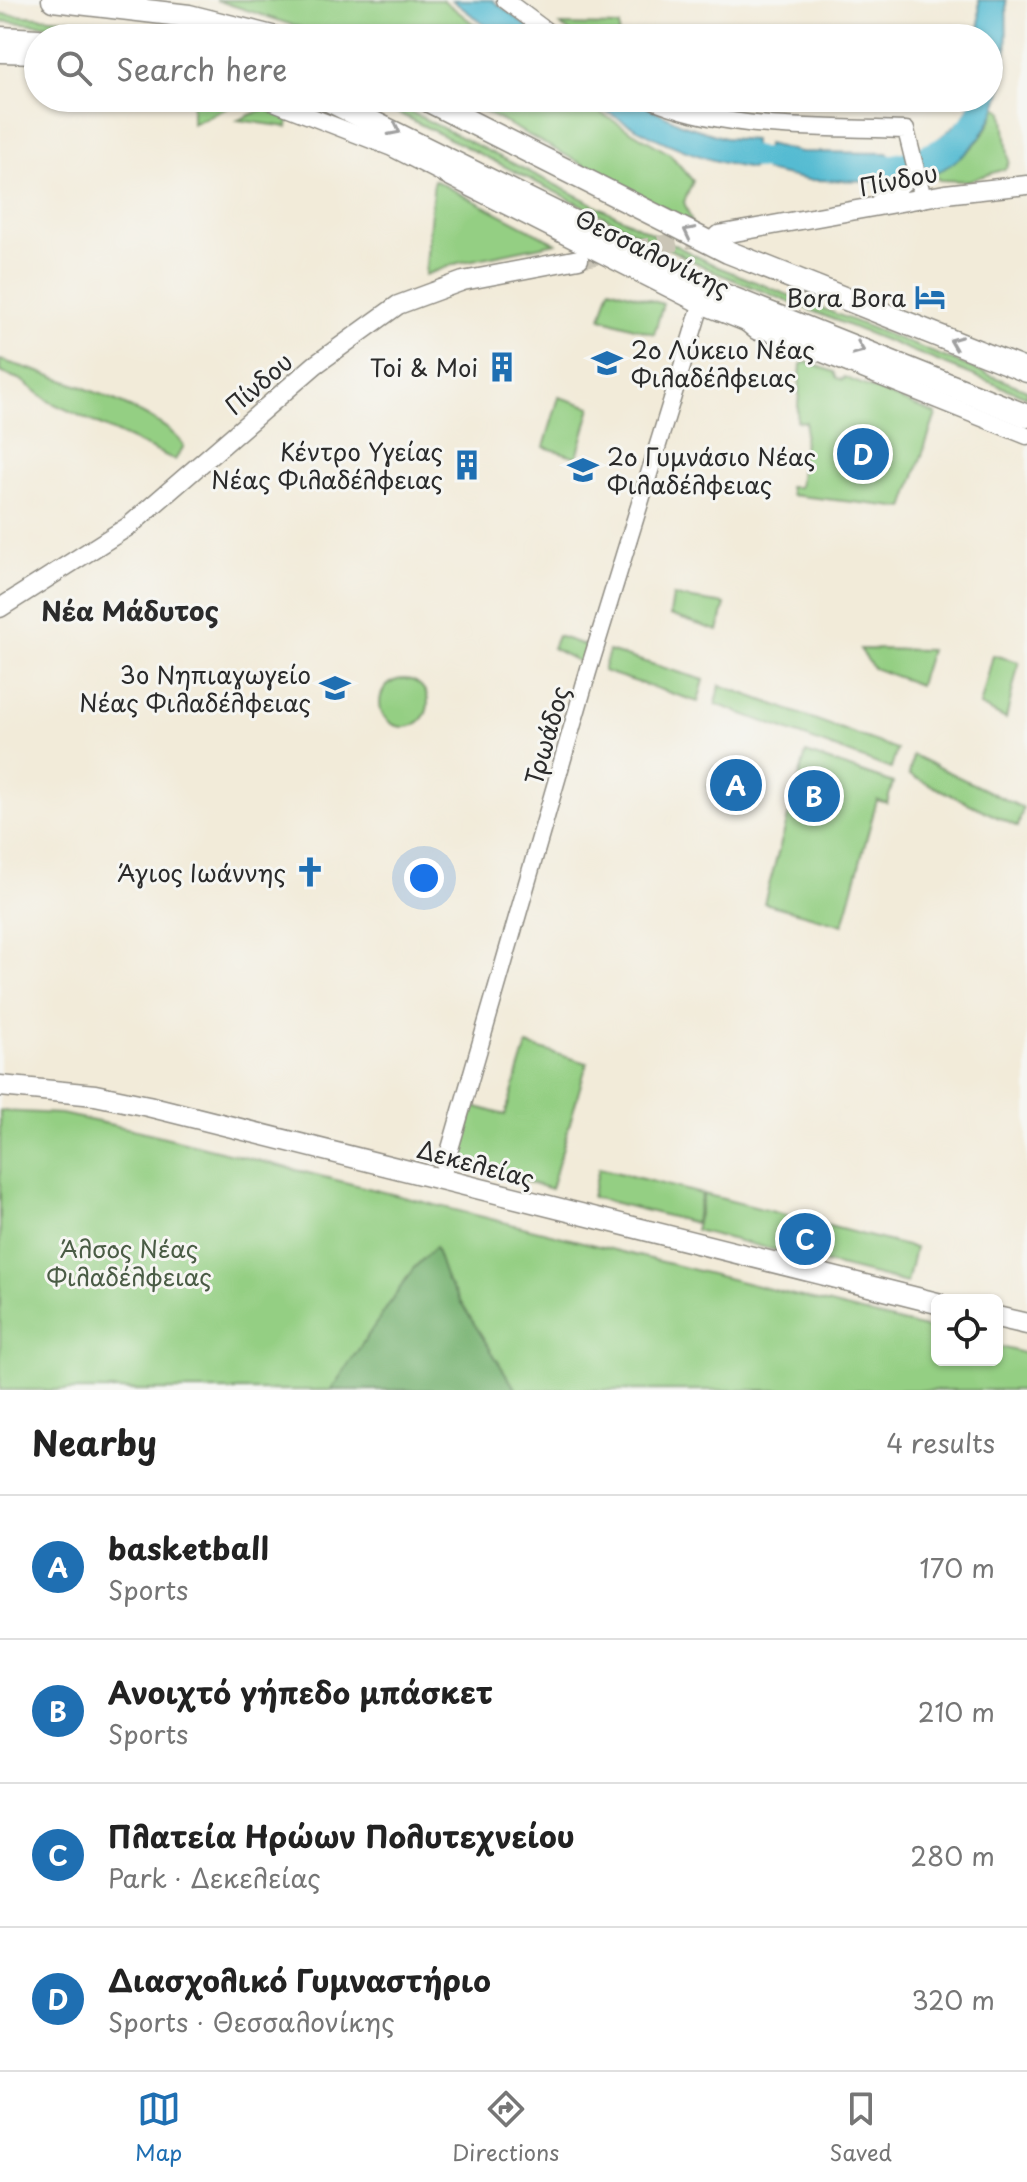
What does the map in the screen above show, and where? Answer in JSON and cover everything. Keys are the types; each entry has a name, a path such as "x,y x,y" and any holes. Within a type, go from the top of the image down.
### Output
{"highway":[{"path":"53,0 189,16 221,24"},
{"path":"0,38 24,39"},
{"path":"351,112 705,297 758,329"},
{"path":"451,112 728,252 1027,371"},
{"path":"705,297 1027,416"}],"main road":[{"path":"868,209 892,195 911,159 945,194"},
{"path":"993,187 1027,177"},
{"path":"993,187 1027,185"},
{"name":"Πίνδου","path":"718,235 993,187"},
{"name":"Πίνδου","path":"0,608 129,526 325,357 398,305 463,281 579,259"},
{"name":"Δεκελείας","path":"0,1086 95,1095 148,1106 931,1302"},
{"path":"1003,1318 1027,1324"}],"street":[{"path":"505,0 537,24"},
{"path":"0,54 24,55"},
{"name":"Θεσσαλονίκης","path":"299,112 392,148 705,297"},
{"path":"687,112 704,118 753,123 911,159 918,200"},
{"name":"Τρωάδος","path":"441,1180 588,672 705,297"},
{"path":"758,329 1027,436"}],"green space":[{"path":"216,0 443,0 474,24 289,24"},
{"path":"0,14 123,24 36,24 0,21"},
{"path":"1003,111 1009,162 1005,169 967,181 939,180 934,174 972,147 994,112"},
{"path":"192,112 218,112 192,124"},
{"path":"257,112 273,112 289,117 288,127 238,120"},
{"path":"396,112 411,112 718,267 1027,390 1027,397 717,273"},
{"path":"485,112 599,112 670,154 693,181 684,202 692,223"},
{"path":"434,180 556,243 458,263 425,275"},
{"path":"610,288 663,304 654,334 601,318"},
{"path":"0,360 128,406 172,432 184,446 175,460 50,402 21,380 0,372"},
{"path":"807,362 834,372 837,378 843,380 844,377 936,414 904,508 791,495 789,487 799,487 806,422 797,421 801,364"},
{"path":"559,397 591,407 577,457 544,447"},
{"path":"673,596 725,604 718,631 670,615"},
{"path":"557,636 587,646 583,664 552,648"},
{"path":"860,649 930,650 919,685 873,668"},
{"path":"609,651 704,680 698,702 603,671"},
{"path":"993,655 1019,662 1006,719 980,706"},
{"path":"404,679 421,686 428,703 421,720 404,727 387,720 380,703 387,686"},
{"path":"720,685 897,749 891,769 716,704"},
{"path":"806,753 893,783 887,803 877,800 843,925 764,903"},
{"path":"913,755 1023,808 1018,827 909,775"},
{"path":"714,767 764,781 757,803 708,788"},
{"path":"527,1045 587,1063 551,1189 460,1162 474,1106 505,1115"},
{"name":"Άλσος Νέας Φιλαδέλφειας","path":"0,1111 61,1114 141,1131 931,1329 931,1366 1003,1366 1003,1348 1027,1354 1027,1390 0,1390"},
{"path":"599,1168 702,1194 695,1223 592,1197"},
{"path":"704,1194 915,1248 907,1283 695,1230"},
{"path":"435,1247 446,1279 516,1390 331,1390 413,1269"}],"water":[{"path":"452,0 492,0 524,24 484,24"},
{"path":"979,0 1006,0 1003,79 1003,24 980,24"},
{"path":"607,112 658,112 681,124 725,138 753,140 752,169 686,151"},
{"path":"966,112 994,112 974,144 955,161 930,176 931,145 962,120"},
{"path":"767,144 800,152 888,153 891,181 808,180 765,171"}],"waterway":[{"path":"862,168 899,164 936,152 966,130 978,112"},
{"path":"724,151 796,165"}],"tunnel":[{"path":"579,259 704,237"}],"place":[{"name":"Bora Bora","path":"930,297"},
{"name":"2ο Λύκειο Νέας Φιλαδέλφειας","path":"607,363"},
{"name":"Toi & Moi","path":"502,367"},
{"name":"Διασχολικό Γυμναστήριο","path":"863,454"},
{"name":"Κέντρο Υγείας Νέας Φιλαδέλφειας","path":"467,465"},
{"name":"2ο Γυμνάσιο Νέας Φιλαδέλφειας","path":"583,470"},
{"name":"3ο Νηπιαγωγείο Νέας Φιλαδέλφειας","path":"335,688"},
{"name":"basketball","path":"736,785"},
{"name":"Ανοιχτό γήπεδο μπάσκετ","path":"814,796"},
{"name":"Άγιος Ιωάννης","path":"310,872"},
{"name":"Πλατεία Ηρώων Πολυτεχνείου","path":"805,1239"}],"district":[{"name":"Νέα Μάδυτος","path":"130,610"}]}
